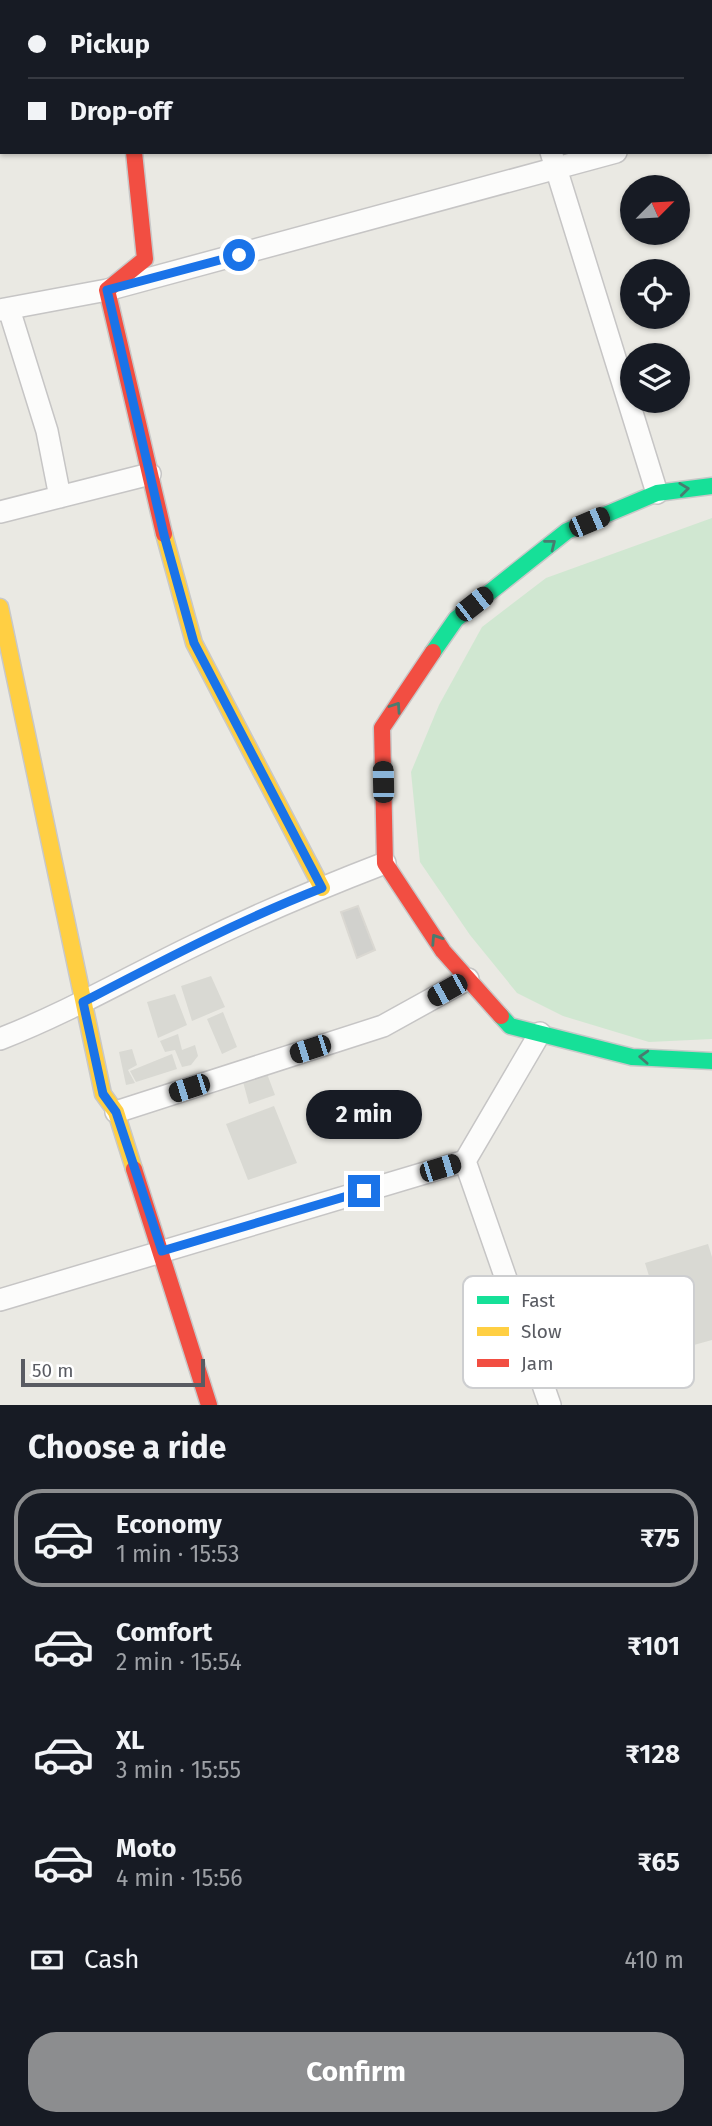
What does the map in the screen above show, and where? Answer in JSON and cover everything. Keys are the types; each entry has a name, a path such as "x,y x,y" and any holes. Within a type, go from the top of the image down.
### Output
{"street":[{"path":"107,290 145,259 134,154"},
{"path":"60,497 47,431 5,310 107,290 554,161 602,154"},
{"path":"554,161 657,493"},
{"path":"107,290 164,535 194,643 322,888"},
{"path":"0,512 150,474"},
{"path":"712,486 657,493 567,531 456,619 382,727 385,863 443,951 510,1026 632,1057 712,1060"},
{"path":"0,607 103,1094 116,1112 209,1405"},
{"path":"0,1039 37,1025 289,901 385,863"},
{"path":"116,1112 383,1026 468,979"},
{"path":"0,1300 465,1161 540,1033"},
{"path":"465,1161 505,1276"},
{"path":"544,1388 550,1405"}],"shaded area":[{"path":"211,976 225,1007 192,1021 181,986"},
{"path":"175,994 187,1025 158,1038 147,1002"},
{"path":"223,1012 237,1047 222,1054 207,1019"},
{"path":"178,1034 182,1050 195,1045 198,1056 191,1065 182,1067 175,1050 165,1052 160,1041"},
{"path":"132,1049 137,1065 128,1070 135,1083 126,1085 119,1052"},
{"path":"172,1054 177,1069 136,1082 130,1071"},
{"path":"266,1071 275,1095 249,1104 242,1078"},
{"path":"274,1106 297,1163 248,1180 226,1124"},
{"path":"708,1244 712,1257 712,1340 694,1345 694,1276 649,1276 645,1263"}],"green space":[{"path":"712,518 712,1039 649,1042 563,1016 517,993 470,935 420,862 411,772 439,705 482,627 546,578"}],"building":[{"path":"358,906 375,950 357,958 341,912"}],"traffic: fast":[{"path":"433,652 456,619 567,531 657,493 712,486"},
{"path":"501,1016 510,1026 632,1057 712,1061"}],"traffic: slow":[{"path":"164,534 194,643 322,888"},
{"path":"0,607 103,1094 116,1112 134,1169"}],"traffic: jam":[{"path":"134,154 145,259 107,290 164,534"},
{"path":"433,652 382,728 385,863 443,951 501,1016"},
{"path":"134,1169 209,1405"}],"route":[{"path":"239,255 107,290 164,535 194,643 322,888 195,945 83,1002 103,1094 116,1112 162,1251 364,1191"}]}
